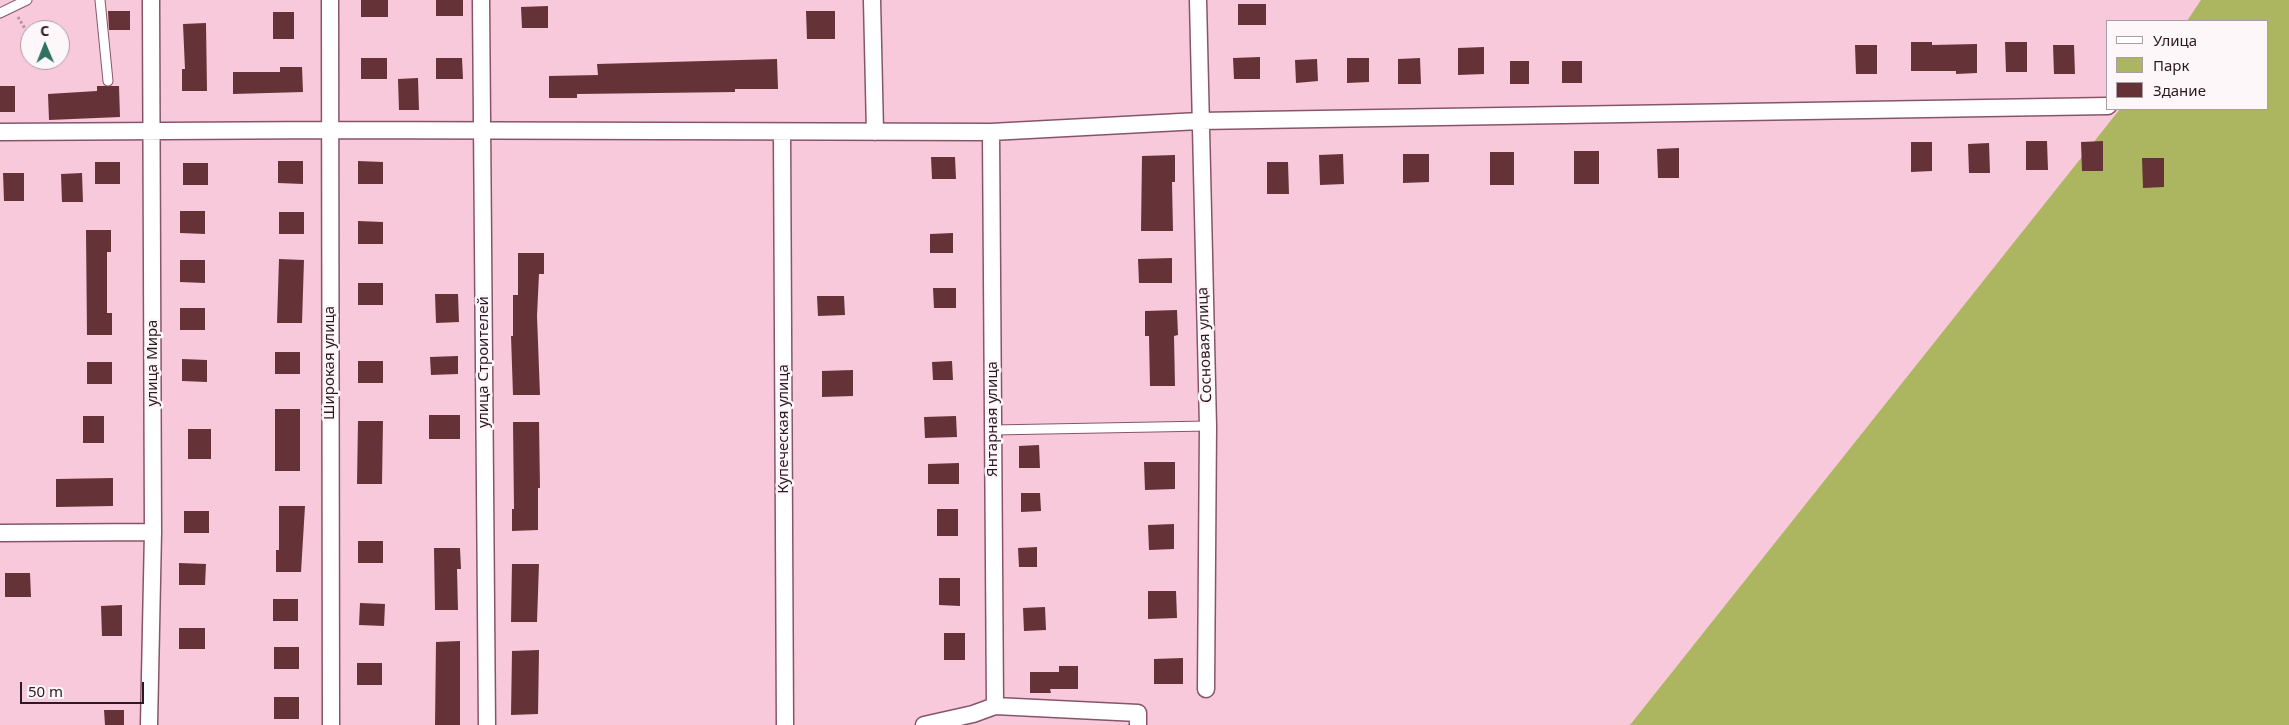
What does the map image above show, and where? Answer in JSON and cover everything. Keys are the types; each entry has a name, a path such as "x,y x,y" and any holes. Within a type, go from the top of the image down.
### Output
{"street":[{"name":"улица Мира","path":"148,725 153,532 151,0"},
{"name":"Широкая улица","path":"330,0 331,725"},
{"name":"улица Строителей","path":"481,0 487,725"},
{"path":"872,0 875,132"},
{"name":"Сосновая улица","path":"1198,0 1208,426 1206,690"},
{"path":"0,132 329,130 782,133 991,132 1200,121 2106,106"},
{"name":"Янтарная улица","path":"991,132 995,706"},
{"name":"Купеческая улица","path":"782,133 786,725"},
{"path":"0,533 153,532"},
{"path":"924,725 973,719 995,706 1138,714 1138,725"}],"lane":[{"path":"0,13 27,0"},
{"path":"100,0 108,81"},
{"path":"993,430 1208,426"}],"green space":[{"path":"2201,0 2289,0 2289,725 1630,725 2119,110 2269,110 2269,20 2188,20"}],"building":[{"path":"361,0 388,0 388,17 361,17"},
{"path":"436,0 463,0 463,16 436,16"},
{"path":"1238,4 1266,4 1266,25 1238,25"},
{"path":"548,6 548,28 522,28 521,7"},
{"path":"108,11 130,11 130,30 109,30"},
{"path":"806,11 835,11 835,39 807,39"},
{"path":"273,12 294,12 294,39 273,39"},
{"path":"206,23 207,91 182,91 182,69 185,69 183,24"},
{"path":"1911,42 1932,42 1932,45 1977,44 1977,73 1956,74 1956,71 1911,71"},
{"path":"2005,42 2027,42 2027,72 2006,72"},
{"path":"1855,45 1877,45 1877,74 1856,74"},
{"path":"2053,45 2074,45 2075,74 2054,74"},
{"path":"1484,47 1484,74 1458,75 1458,48"},
{"path":"1260,57 1260,79 1234,79 1233,58"},
{"path":"361,58 387,58 387,79 361,79"},
{"path":"436,58 462,58 463,79 436,79"},
{"path":"1347,58 1369,58 1369,82 1347,83"},
{"path":"1420,58 1421,84 1398,84 1398,59"},
{"path":"777,59 778,89 735,89 735,92 577,94 577,98 549,98 549,76 598,75 597,64"},
{"path":"1317,59 1318,81 1296,83 1295,60"},
{"path":"1510,61 1529,61 1529,84 1510,84"},
{"path":"1562,61 1582,61 1582,83 1562,83"},
{"path":"280,67 302,67 303,92 233,94 233,72 280,72"},
{"path":"418,78 419,110 399,110 398,79"},
{"path":"0,86 15,86 15,112 0,112"},
{"path":"97,86 119,86 120,117 49,120 48,94 97,91"},
{"path":"2026,141 2047,141 2048,170 2026,170"},
{"path":"2103,141 2103,171 2082,171 2081,142"},
{"path":"1911,142 1932,142 1932,171 1911,172"},
{"path":"1989,143 1990,173 1969,173 1968,144"},
{"path":"1679,148 1679,178 1658,178 1657,149"},
{"path":"1574,151 1599,151 1599,184 1574,184"},
{"path":"1490,152 1514,152 1514,185 1490,185"},
{"path":"1343,154 1344,184 1320,185 1319,155"},
{"path":"1403,154 1429,154 1429,182 1403,183"},
{"path":"1175,155 1175,182 1172,182 1173,231 1141,231 1142,156"},
{"path":"931,157 955,157 956,179 932,179"},
{"path":"2142,158 2164,158 2164,187 2143,188"},
{"path":"278,161 303,161 303,184 278,183"},
{"path":"358,161 383,162 383,184 358,184"},
{"path":"95,162 120,162 120,184 95,184"},
{"path":"1267,162 1288,162 1289,194 1267,194"},
{"path":"183,163 208,163 208,185 183,185"},
{"path":"3,173 24,173 24,201 4,201"},
{"path":"82,173 83,202 62,202 61,174"},
{"path":"180,211 205,211 205,234 180,233"},
{"path":"279,212 304,212 304,234 279,234"},
{"path":"358,221 383,222 383,244 358,244"},
{"path":"86,230 111,230 111,252 107,252 107,313 112,313 112,335 87,335"},
{"path":"953,233 953,253 930,253 930,234"},
{"path":"518,253 544,253 544,274 539,274 537,316 540,395 513,395 511,336 513,336 513,295 518,295"},
{"path":"1172,258 1172,283 1139,283 1138,259"},
{"path":"279,259 304,260 302,323 277,323"},
{"path":"180,260 205,260 205,283 180,282"},
{"path":"358,283 383,283 383,305 358,305"},
{"path":"933,288 956,288 956,308 934,308"},
{"path":"435,294 458,294 459,322 436,323"},
{"path":"817,296 844,296 845,315 818,316"},
{"path":"180,308 205,308 205,330 180,330"},
{"path":"1177,310 1178,335 1174,336 1175,386 1150,386 1149,336 1145,336 1145,311"},
{"path":"275,352 300,352 300,374 275,374"},
{"path":"458,356 458,374 431,375 430,357"},
{"path":"182,359 207,360 207,382 182,381"},
{"path":"358,361 383,361 383,383 358,383"},
{"path":"952,361 953,380 933,380 932,362"},
{"path":"87,362 112,362 112,384 87,384"},
{"path":"853,370 853,396 822,397 822,371"},
{"path":"275,409 300,409 300,471 275,471"},
{"path":"429,415 460,415 460,439 429,439"},
{"path":"83,416 104,416 104,443 83,443"},
{"path":"956,416 957,437 925,438 924,417"},
{"path":"358,421 383,421 382,484 357,484"},
{"path":"513,422 539,422 540,488 538,488 538,530 512,531 512,509 514,509"},
{"path":"188,429 211,429 211,459 188,459"},
{"path":"1039,445 1040,468 1019,468 1019,446"},
{"path":"1144,462 1175,462 1175,489 1145,490"},
{"path":"959,463 959,484 928,484 928,464"},
{"path":"113,478 113,506 56,507 56,479"},
{"path":"1021,493 1040,493 1041,511 1021,512"},
{"path":"279,506 305,506 301,572 276,572 276,550 279,550"},
{"path":"937,509 958,509 958,536 937,536"},
{"path":"184,511 209,511 209,533 184,533"},
{"path":"1174,524 1174,549 1149,550 1148,525"},
{"path":"358,541 383,541 383,563 358,563"},
{"path":"1037,547 1037,567 1019,567 1018,548"},
{"path":"434,548 460,548 461,569 457,569 458,610 435,610"},
{"path":"179,563 206,564 205,585 179,585"},
{"path":"512,564 539,564 537,622 511,622"},
{"path":"5,573 30,573 31,597 5,597"},
{"path":"939,578 960,578 960,606 939,605"},
{"path":"1148,591 1176,591 1177,618 1148,619"},
{"path":"273,599 298,599 298,621 273,621"},
{"path":"360,603 385,604 384,626 359,625"},
{"path":"122,605 122,636 102,636 101,606"},
{"path":"1045,607 1046,630 1024,631 1023,608"},
{"path":"179,628 205,628 205,649 179,649"},
{"path":"944,633 965,633 965,660 944,660"},
{"path":"460,641 460,725 435,725 436,642"},
{"path":"274,647 299,647 299,669 274,669"},
{"path":"539,650 538,714 511,715 512,651"},
{"path":"1183,658 1183,684 1154,684 1154,659"},
{"path":"357,663 382,663 382,685 357,685"},
{"path":"1059,666 1078,666 1078,689 1050,689 1051,693 1030,693 1030,672 1059,672"},
{"path":"274,697 299,697 299,719 274,719"},
{"path":"104,710 124,710 124,725 105,725"}]}
